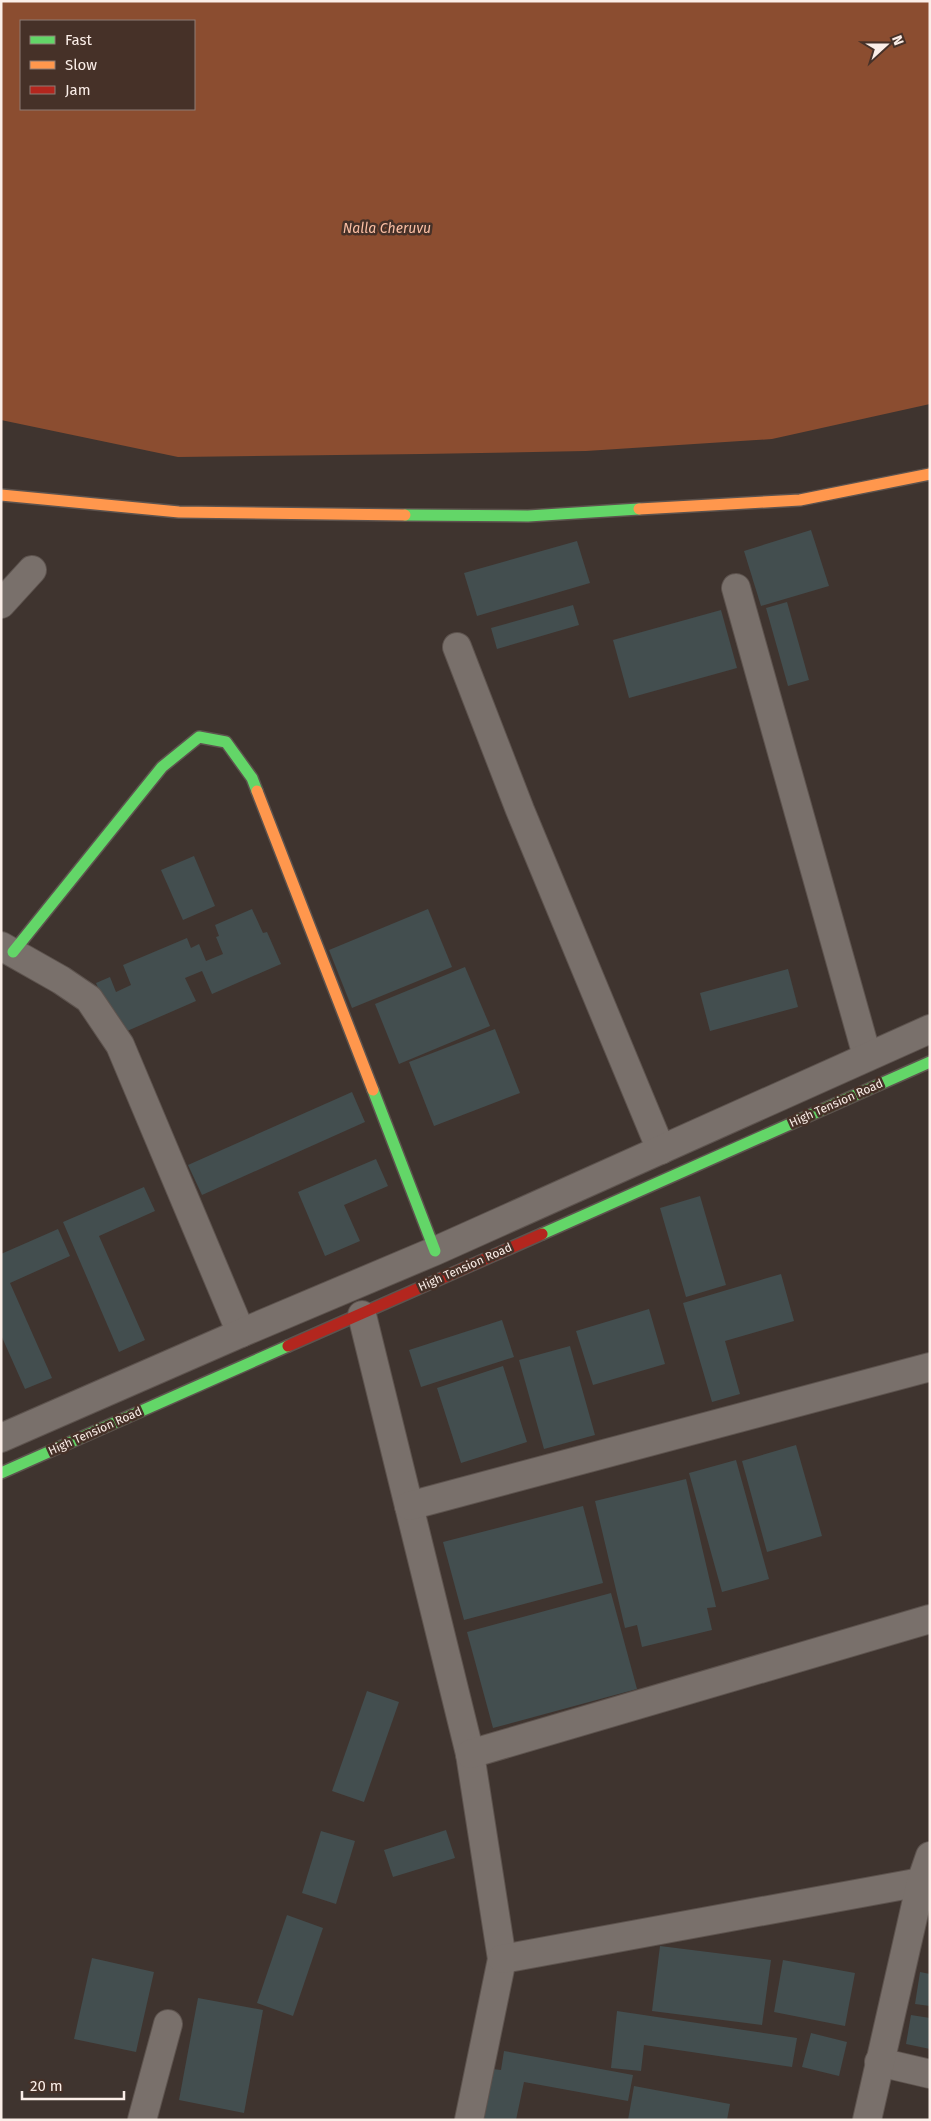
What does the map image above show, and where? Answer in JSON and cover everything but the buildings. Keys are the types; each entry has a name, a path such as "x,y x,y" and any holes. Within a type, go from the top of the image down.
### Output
{"street":[{"path":"1,495 179,512 528,516 800,500 930,474"},
{"path":"1,604 32,570"},
{"path":"736,588 867,1056"},
{"path":"457,647 520,810 661,1150"},
{"path":"241,1333 120,1045 89,999 7,949 162,767 199,737 226,742 252,778 436,1251"},
{"path":"1,1438 241,1333 436,1251 930,1029"},
{"name":"High Tension Road","path":"1,1473 362,1315 486,1257 930,1062"},
{"path":"362,1315 470,1754 502,1959 469,2120"},
{"path":"409,1506 930,1367"},
{"path":"470,1754 930,1619"},
{"path":"868,2120 879,2062 921,1882 930,1856"},
{"path":"502,1959 921,1882"},
{"path":"142,2120 168,2024"},
{"path":"879,2062 930,2074"}],"water":[{"name":"Nalla Cheruvu","path":"1,1 930,1 930,404 772,439 586,451 178,457 1,420"}],"traffic: fast":[{"path":"405,515 528,516 639,509"},
{"path":"13,952 162,767 199,737 226,742 252,778 257,791"},
{"path":"542,1234 930,1062"},
{"path":"373,1090 435,1251"},
{"path":"1,1473 288,1346"}],"traffic: slow":[{"path":"639,509 800,500 930,474"},
{"path":"1,495 179,512 405,515"},
{"path":"257,791 373,1090"}],"traffic: jam":[{"path":"288,1346 542,1234"}]}
